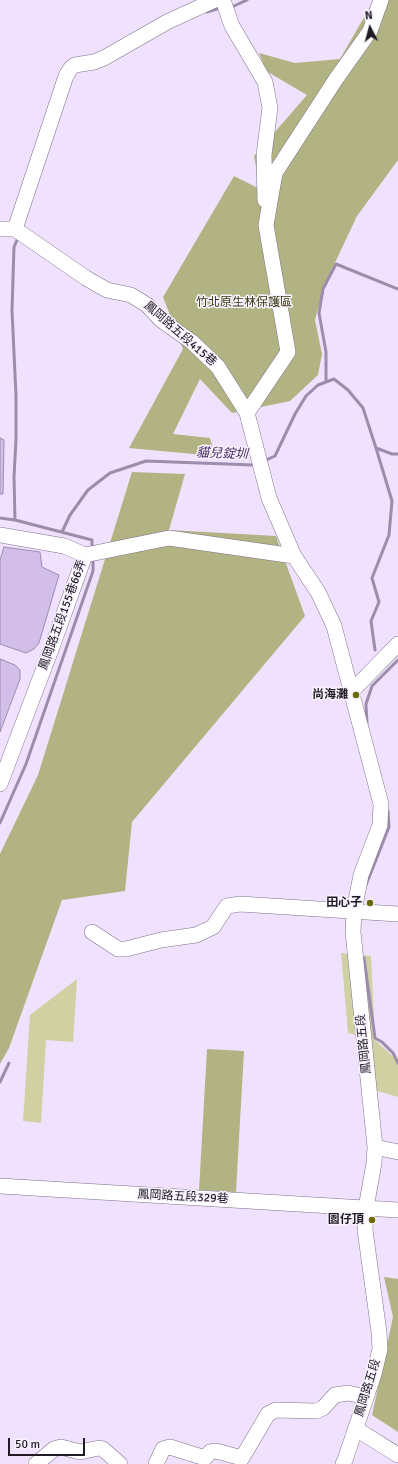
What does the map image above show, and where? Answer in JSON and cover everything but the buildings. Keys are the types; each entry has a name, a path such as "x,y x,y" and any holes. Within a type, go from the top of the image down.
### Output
{"street":[{"path":"0,229 16,229 66,76 71,68 75,65 94,62 104,58 166,22 215,0"},
{"path":"223,0 232,26 265,82 270,108 263,170 266,225 288,352 247,413"},
{"path":"266,225 275,172 336,79 370,32 380,0"},
{"name":"鳳岡路五段415巷","path":"16,229 96,284 107,290 131,295 147,305 161,320 192,342 218,366 247,413 269,498 294,556 318,592 334,626 351,692"},
{"path":"0,535 64,546 85,555"},
{"name":"鳳岡路五段155巷66弄","path":"0,784 85,555 169,538 294,556"},
{"path":"351,692 398,644"},
{"name":"鳳岡路五段","path":"343,1464 374,1374 380,1349 365,1230 366,1208 374,1163 375,1147 353,932 354,911 361,875 380,825 381,804 351,692"},
{"path":"92,932 118,949 126,950 161,940 196,935 213,927 227,906 240,904 398,914"},
{"path":"375,1147 398,1152"},
{"name":"鳳岡路五段329巷","path":"0,1186 398,1210"},
{"path":"156,1464 163,1449 170,1447 205,1458 210,1452 216,1451 242,1461 268,1414 276,1410 316,1411 323,1408 335,1395 348,1393 366,1397"},
{"path":"356,1429 398,1455"},
{"path":"36,1464 54,1448 61,1447 80,1452 99,1448 103,1449 120,1464"}],"green space":[{"name":"竹北原生林保護區","path":"374,0 398,0 398,160 357,216 324,286 315,320 322,354 318,375 290,401 232,413 200,379 173,434 210,438 215,456 129,448 183,349 163,297 234,176 260,189 254,156 307,95 266,71 259,53 295,63 340,59"},
{"path":"132,472 185,474 169,530 276,536 305,616 132,822 125,891 62,900 9,1048 0,1064 0,854 38,775"},
{"path":"341,953 352,954 360,1036 348,1033"},
{"path":"364,955 371,956 375,1040 398,1061 398,1097 374,1090"},
{"path":"77,979 73,1042 46,1040 41,1123 23,1121 30,1015"},
{"path":"207,1049 244,1051 236,1192 199,1190"},
{"path":"384,1277 398,1279 398,1432 372,1415 393,1317"}],"shaded area":[{"path":"0,438 4,440 3,494 0,494"},
{"path":"4,547 40,552 42,567 59,575 39,643 34,649 26,653 0,644 0,560"},
{"path":"0,659 15,665 20,670 20,679 0,732"}],"waterway":[{"path":"234,6 247,0"},
{"path":"207,12 217,9"},
{"path":"15,520 14,477 16,396 12,310 14,247 17,240"},
{"path":"326,382 326,352 319,313 323,289 336,264 398,289"},
{"name":"貓兒錠圳","path":"264,461 275,456 295,414 306,396 318,385 334,379 348,390 363,408 376,448 392,454 398,454"},
{"path":"375,650 371,621 379,602 372,578 389,535 392,501 376,448"},
{"name":"貓兒錠圳","path":"62,532 70,515 88,490 110,473 146,461 255,464"},
{"path":"0,518 15,520 92,540 92,548"},
{"path":"0,823 26,764 93,571 93,558"},
{"path":"367,724 366,704 372,686 398,660"},
{"path":"366,885 389,827 388,811"},
{"path":"364,958 375,1038 382,1042 393,1053 398,1063"},
{"path":"0,1082 9,1063"}],"place":[{"name":"尚海灘","path":"356,695"},
{"name":"田心子","path":"370,903"},
{"name":"園仔頂","path":"372,1220"}]}
